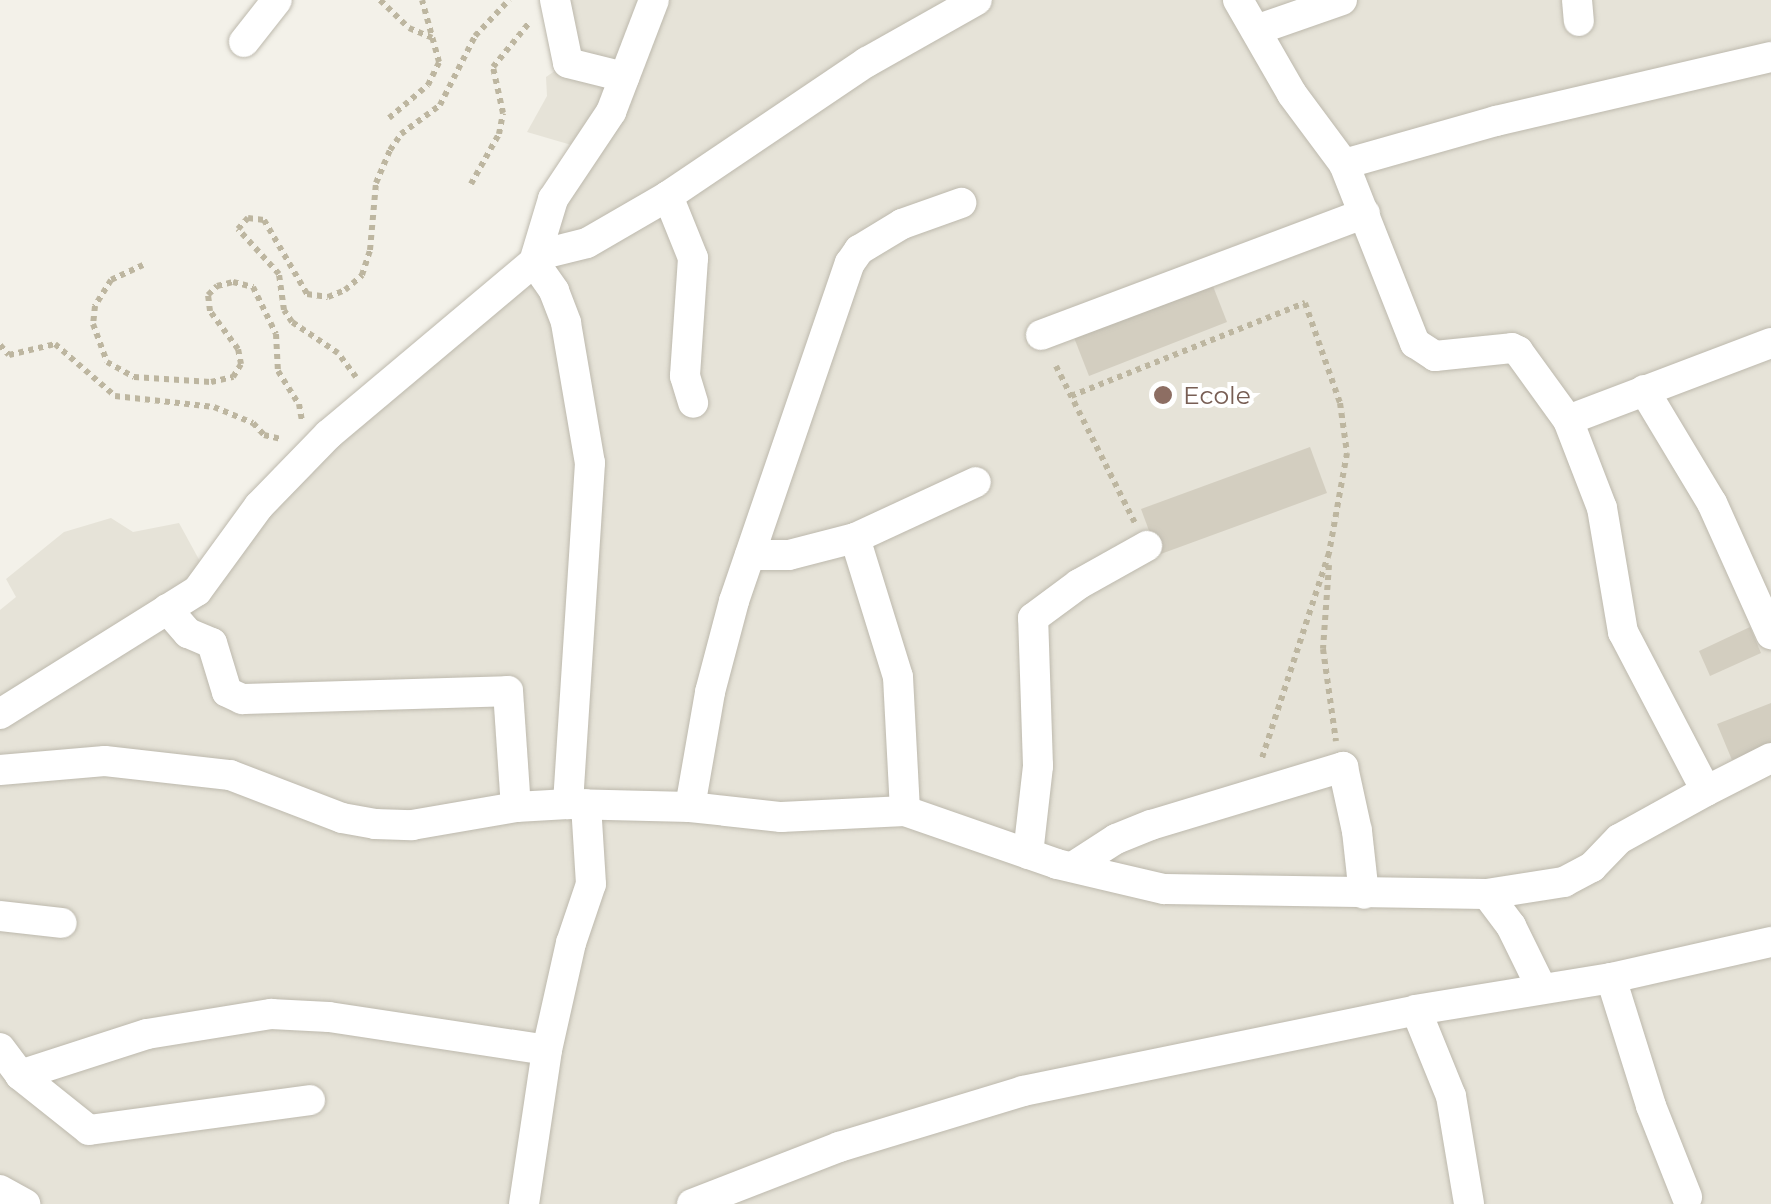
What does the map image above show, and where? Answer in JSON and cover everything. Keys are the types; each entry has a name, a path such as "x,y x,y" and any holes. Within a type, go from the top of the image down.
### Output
{"street":[{"path":"244,42 276,0"},
{"path":"524,1204 547,1050 571,943 591,884 577,804 590,463 566,323 537,258 553,200 611,112 654,0"},
{"path":"0,714 197,591 259,506 370,398 489,304 537,258 588,243 668,196 867,62 976,0"},
{"path":"1238,0 1292,94 1344,164 1415,343 1435,356 1512,348 1525,357 1568,420 1602,508 1623,632 1640,673 1706,791"},
{"path":"1256,30 1342,0"},
{"path":"541,3 568,63 624,76"},
{"path":"1344,164 1496,121 1771,58"},
{"path":"668,196 693,258 684,376 693,403"},
{"path":"690,807 710,692 750,555 850,263 859,250 902,224 960,204"},
{"path":"1041,335 1365,212"},
{"path":"1568,420 1771,343"},
{"path":"1644,390 1712,503 1771,634"},
{"path":"750,555 789,555 855,538 976,482"},
{"path":"855,538 898,677 904,811"},
{"path":"1028,854 1038,766 1034,618 1079,584 1147,546"},
{"path":"167,609 188,633 212,643 227,692 242,699 508,691 516,807"},
{"path":"0,770 90,761 230,774 342,818 376,824 448,821 516,807 577,804 690,807 781,817 904,811 1028,854 1164,889 1487,894 1564,882 1592,866 1619,839 1771,758"},
{"path":"1074,866 1132,832 1250,792 1343,767 1357,831 1364,894"},
{"path":"1487,894 1511,926 1542,989"},
{"path":"0,916 62,922"},
{"path":"692,1204 838,1146 1024,1091 1416,1010 1611,978 1771,942"},
{"path":"1611,978 1685,1202"},
{"path":"1416,1010 1451,1096 1470,1204"},
{"path":"20,1075 147,1034 271,1014 328,1017 547,1050"},
{"path":"0,1048 20,1075 89,1130 310,1100"},
{"path":"0,1190 25,1204"}],"path":[{"path":"380,0 409,28 434,38"},
{"path":"389,118 428,85 439,62 422,0"},
{"path":"370,398 338,353 292,322 284,310 279,274 238,230 248,218 264,220 307,294 328,297 345,290 362,275 370,250 376,183 390,150 401,134 440,104 475,36 509,0"},
{"path":"471,184 499,134 502,113 493,67 526,30 541,3"},
{"path":"0,345 9,355 55,344 114,396 214,408 280,440 297,431 303,419 299,404 278,371 276,334 253,287 233,282 216,286 208,294 210,311 238,349 241,364 233,377 210,382 134,377 107,362 93,324 95,306 111,280 144,266"},
{"path":"1071,396 1304,303 1340,403 1347,453 1329,554 1323,650 1331,721 1343,767"},
{"path":"1056,366 1147,546"},
{"path":"1250,792 1329,554"}],"shaded area":[{"path":"548,0 1771,0 1771,1204 0,1204 0,610 16,597 6,579 64,532 111,518 133,532 179,523 208,576 260,509 494,312 585,149 527,132 547,96 546,77 559,68"}],"building":[{"path":"1211,281 1227,322 1089,376 1073,335"},
{"path":"1310,447 1327,493 1158,555 1141,509"},
{"path":"1750,627 1761,653 1710,676 1699,651"},
{"path":"1771,703 1771,744 1732,760 1717,724"}],"place":[{"name":"Ecole","path":"1163,395"}]}
